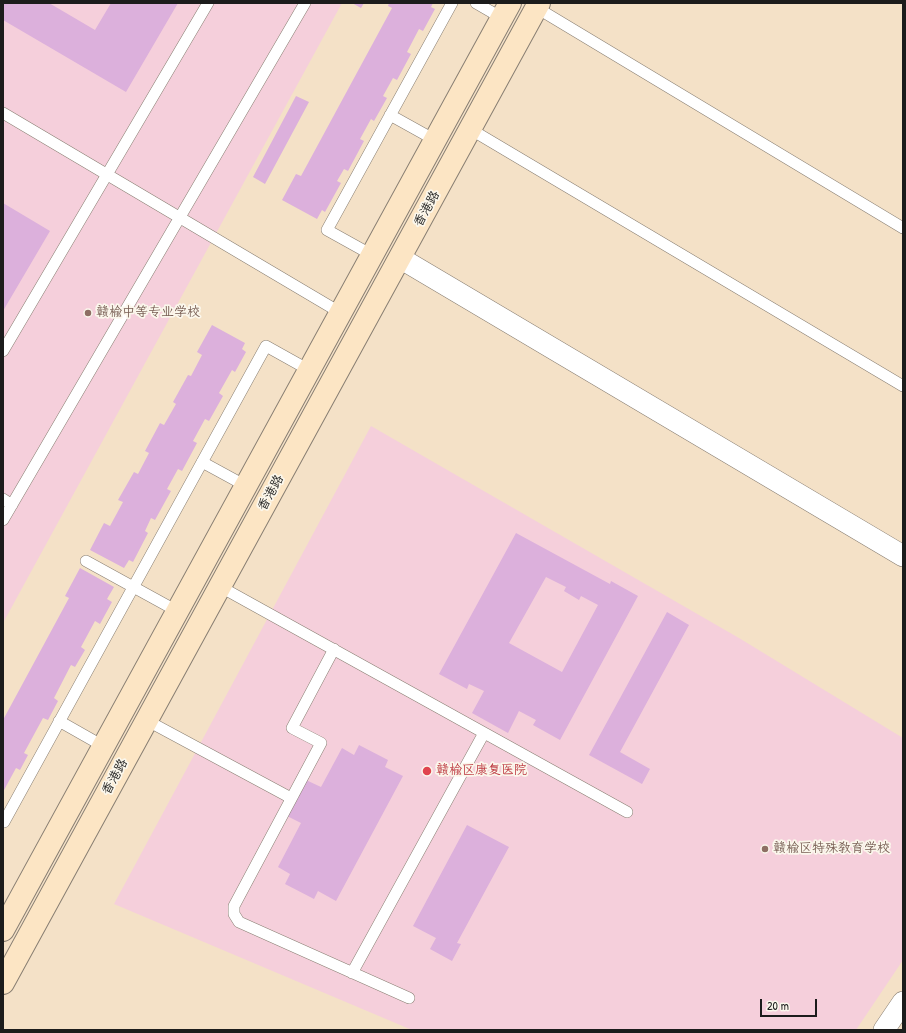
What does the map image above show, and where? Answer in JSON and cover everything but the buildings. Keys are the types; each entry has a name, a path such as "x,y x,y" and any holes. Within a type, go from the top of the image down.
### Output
{"main road":[{"name":"香港路","path":"3,983 538,5"},
{"name":"香港路","path":"3,930 506,10"}],"street":[{"path":"400,258 903,556"},
{"path":"884,1030 903,1002"}],"lane":[{"path":"3,351 208,3"},
{"path":"3,520 7,502 180,218 305,3"},
{"path":"372,255 327,230 452,3"},
{"path":"476,3 506,10"},
{"path":"538,5 903,228"},
{"path":"3,114 341,313"},
{"path":"390,115 435,140"},
{"path":"470,128 903,386"},
{"path":"4,822 266,346 309,370"},
{"path":"202,462 246,486"},
{"path":"86,561 177,611"},
{"path":"219,586 627,812"},
{"path":"334,649 292,728 321,743 234,906 234,914 238,922 409,998"},
{"path":"146,720 291,798"},
{"path":"59,721 103,746"},
{"path":"352,973 484,733"}],"shaded area":[{"name":"赣榆中等专业学校","path":"3,3 342,3 3,623"},
{"name":"赣榆区康复医院","path":"371,426 739,638 903,738 903,960 856,1030 412,1030 114,904"}],"place":[{"name":"赣榆中等专业学校","path":"88,313"},
{"name":"赣榆区康复医院","path":"427,771"},
{"name":"赣榆区特殊教育学校","path":"765,849"}]}
